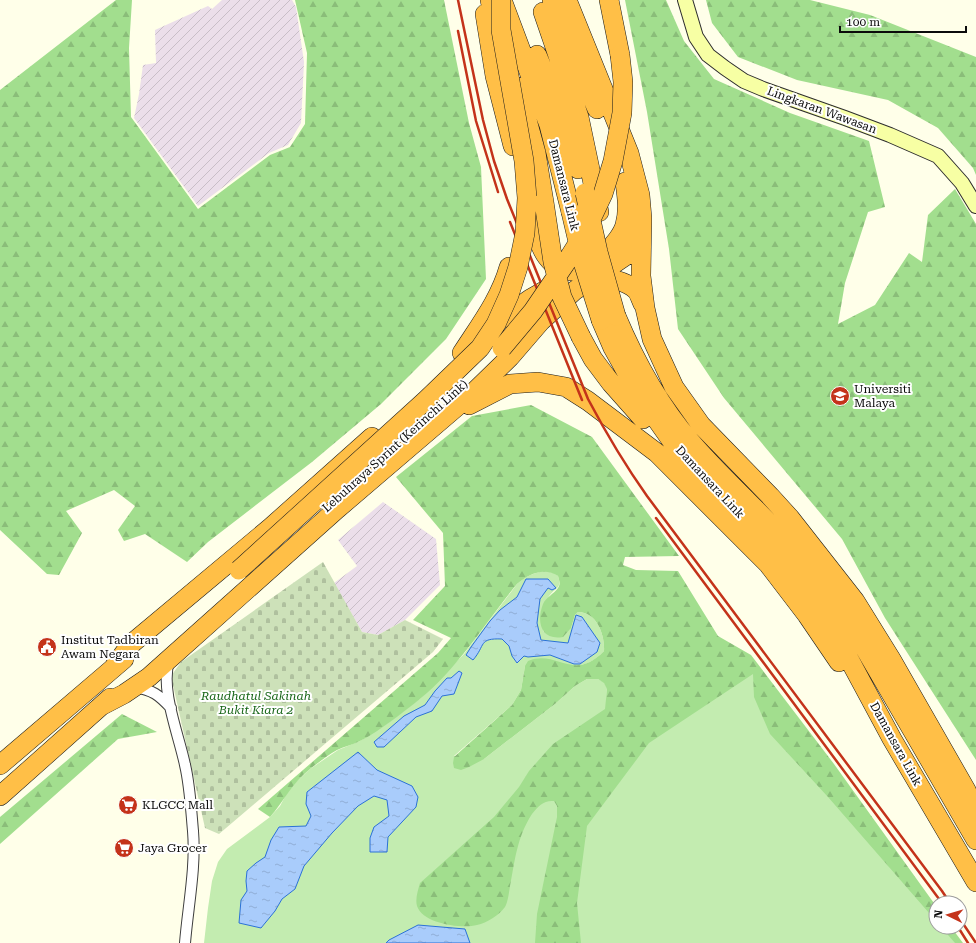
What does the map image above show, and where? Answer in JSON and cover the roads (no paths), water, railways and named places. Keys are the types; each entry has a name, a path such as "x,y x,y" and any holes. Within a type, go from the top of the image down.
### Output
{"highway":[{"path":"462,353 500,292 515,246 519,212 519,175 507,119 495,76 486,27 483,0"},
{"path":"490,0 494,11 538,240 547,256 557,267 573,271 585,268 609,250 618,239 625,226 628,204 625,182 613,146 563,30 552,0"},
{"name":"Lebuhraya Sprint (Kerinchi Link)","path":"0,796 101,706 464,364 480,348 496,324 518,267 525,233 528,198 524,161 501,30 502,0"},
{"name":"Damansara Link","path":"502,0 549,125 582,259 614,314 645,378 662,404 690,441 769,524 834,599 853,628 976,840"},
{"name":"Damansara Link","path":"515,0 564,121 574,150 614,314 613,348 638,393 683,457 761,536 816,602 835,633 892,739 976,882"},
{"path":"540,0 579,117 599,212 614,314 644,350 660,380 685,416 713,449 763,501 792,536 821,574 834,599"},
{"path":"567,0 630,153 640,195 642,218 641,276 645,308 652,339 674,387 701,425 770,496 855,600 892,659 966,790 976,812"},
{"name":"Lebuhraya Sprint (Kerinchi Link)","path":"0,765 114,667 190,609 241,575 462,387 502,348 533,311 585,232 603,194 613,161 622,113 623,82 620,55 608,0"},
{"path":"501,30 536,153 553,262 562,297 593,359 611,383 656,433 683,457"},
{"path":"101,706 124,694 149,676 336,510 474,392 510,357 541,321 574,291 598,276 626,255 636,240 639,228 640,195"},
{"path":"114,667 130,645 270,528 407,406 489,327 530,299 554,285 598,276 624,283 637,291 645,308"},
{"path":"489,327 505,326 510,328 515,334 516,343 510,357"},
{"path":"441,421 510,384 538,382 566,388 588,401 657,453 768,564 807,615 892,739"},
{"path":"763,501 800,532"}],"street":[{"name":"Lingkaran Wawasan","path":"684,0 696,37 708,55 725,68 744,81 763,89 890,135 938,156 954,172 976,206"},
{"path":"171,657 167,669 167,688 185,766 193,833 193,871 185,943"},
{"path":"134,687 152,691 163,699 171,708"}],"water":[{"path":"526,579 548,579 556,588 552,590 548,588 540,599 537,623 541,640 568,643 576,615 582,617 600,643 597,652 580,664 574,664 550,655 524,656 517,663 512,656 509,646 502,639 494,639 486,641 483,644 473,660 466,655 490,621 500,610 517,597"},
{"path":"459,671 462,673 454,694 442,696 432,711 416,717 384,747 377,747 374,742 404,716 425,705 447,678 451,678"},
{"path":"358,752 377,770 412,786 418,797 416,807 388,837 387,852 370,852 370,838 374,827 389,816 387,800 374,796 358,806 332,833 304,866 295,889 282,899 275,911 261,928 239,923 241,900 247,891 247,871 265,857 271,840 279,827 306,826 311,816 306,804 307,792"},
{"path":"418,925 465,929 470,943 386,943"}],"railway":[{"path":"458,0 483,120 494,161 507,199 588,399 595,412 623,461 647,496 945,895"},
{"path":"458,31 476,121 498,192"},
{"path":"510,222 582,400"},
{"path":"656,518 936,895"},
{"path":"968,931 976,943"},
{"path":"963,935 968,943"}],"place":[{"name":"Universiti Malaya","path":"840,396"},
{"name":"Institut Tadbiran Awam Negara","path":"47,647"},
{"name":"KLGCC Mall","path":"128,805"},
{"name":"Jaya Grocer","path":"124,848"}],"park label":[{"name":"Raudhatul Sakinah Bukit Kiara 2","path":"256,703"}]}
